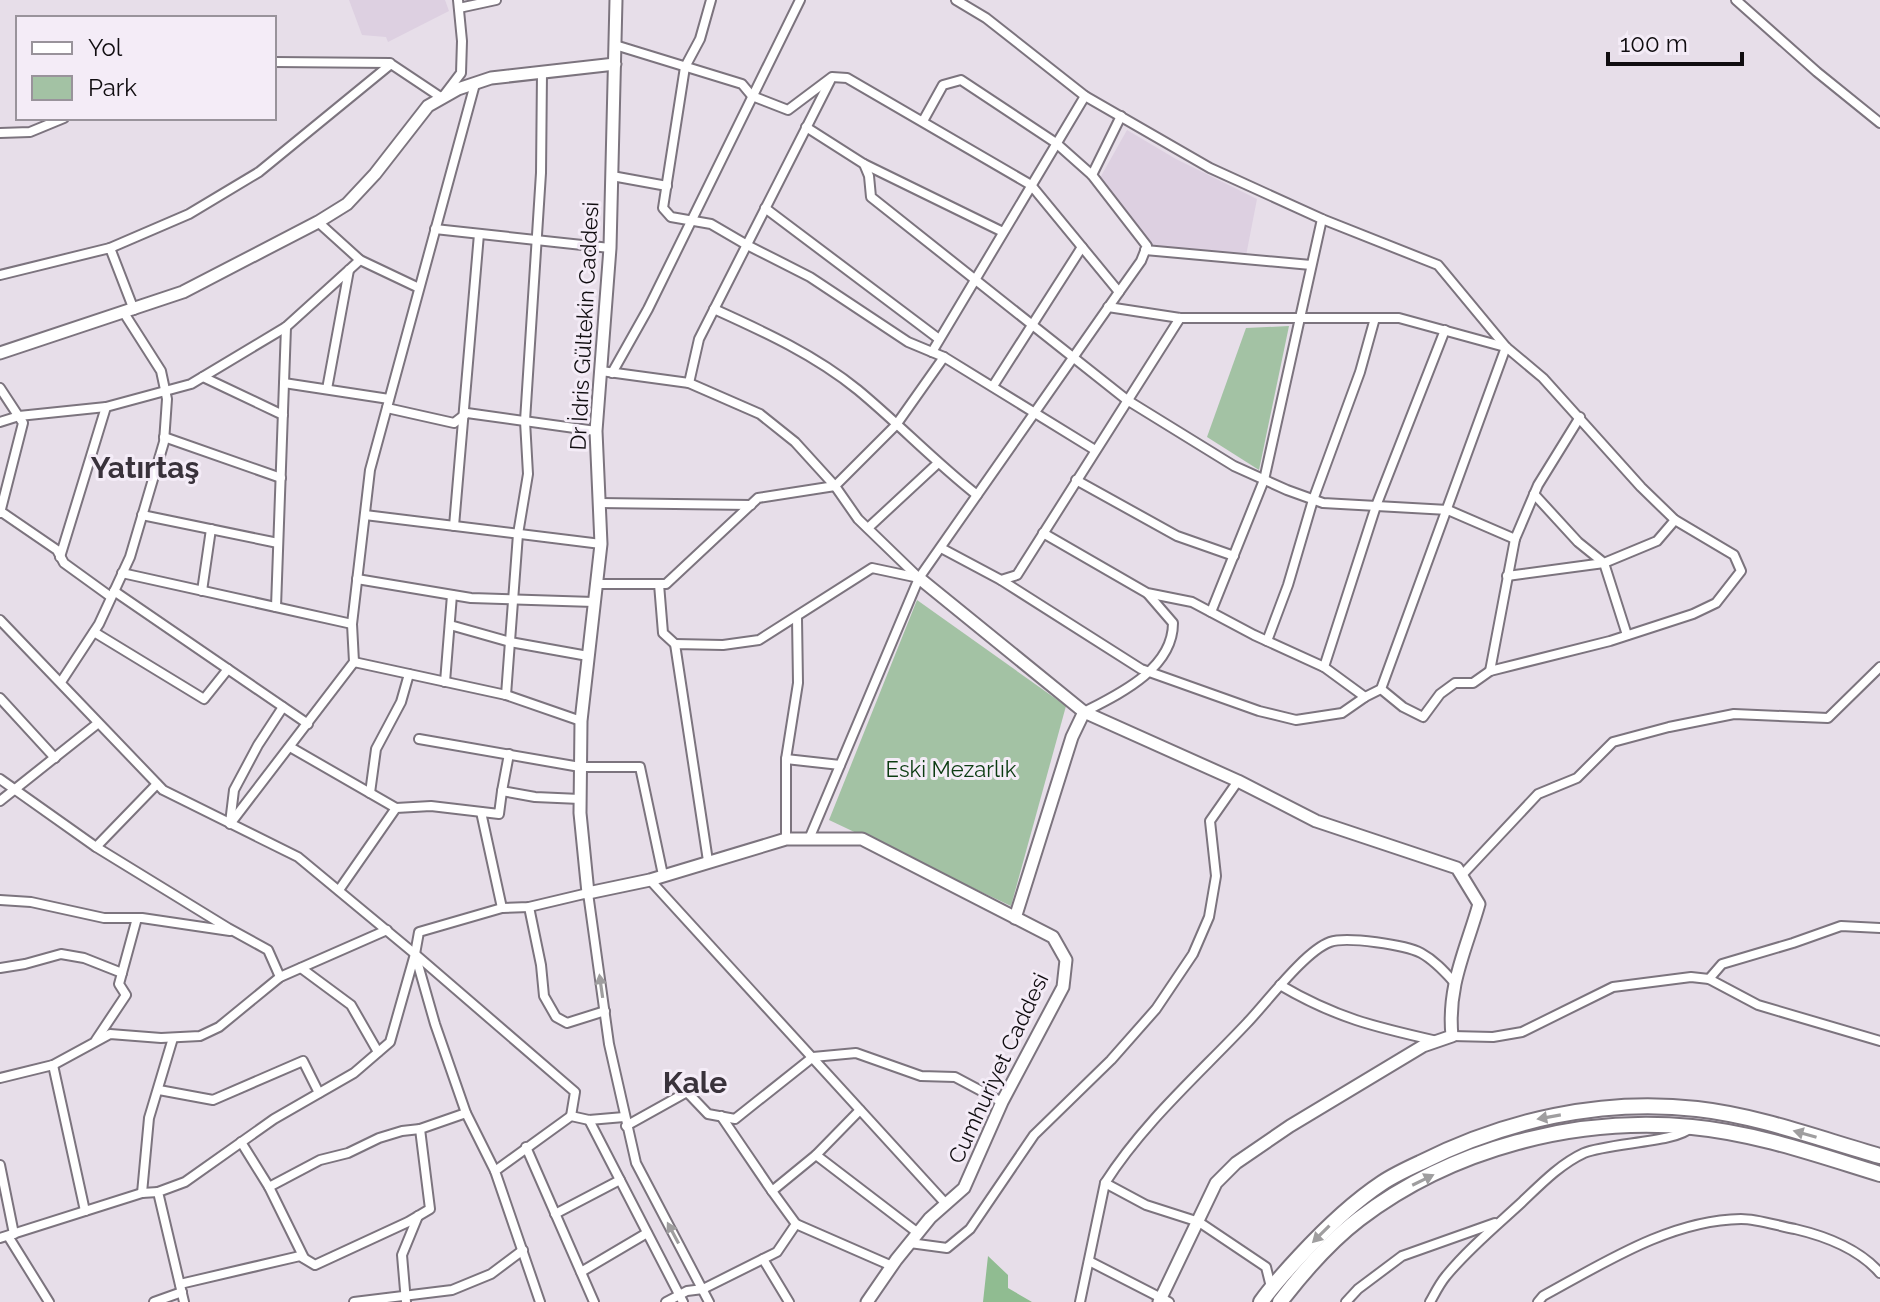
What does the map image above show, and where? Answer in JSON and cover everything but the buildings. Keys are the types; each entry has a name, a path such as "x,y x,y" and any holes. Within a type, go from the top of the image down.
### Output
{"highway":[{"path":"1261,1302 1271,1287 1336,1220 1384,1181 1484,1134 1537,1118 1635,1106 1698,1109 1763,1122 1880,1156"},
{"path":"1280,1302 1333,1241 1360,1218 1410,1186 1467,1158 1523,1140 1571,1130 1619,1126 1691,1126 1765,1139 1880,1174"}],"street":[{"path":"442,98 461,73 458,4 496,0"},
{"name":"Dr İdris Gültekin Caddesi","path":"588,893 580,799 581,721 601,544 596,431 607,372 616,0"},
{"path":"711,0 700,39 685,67 663,208 671,217 711,224 810,277 908,342 944,357 1095,450"},
{"path":"800,0 648,309 607,372 689,383 760,414 795,442 868,528 919,578 1084,712 1238,781 1316,821 1457,868 1479,904 1453,981 1452,1036"},
{"path":"956,0 986,18 1085,96 1210,168 1322,219 1438,265 1506,347 1543,378 1675,520 1734,555 1741,571 1716,603 1693,614 1490,671 1473,683 1455,683 1440,694 1423,717 1403,707 1381,689"},
{"path":"1736,0 1880,123"},
{"path":"615,45 742,84 752,96 788,110 832,77 847,78 1031,185 1119,292"},
{"path":"276,62 391,64 442,98"},
{"path":"0,275 110,248 189,214 259,172 391,64"},
{"path":"0,353 183,292 318,222 347,204 375,174 428,106 442,98 491,78 615,64"},
{"path":"506,695 518,534 528,474 525,421 541,173 542,73"},
{"path":"689,383 699,339 832,77"},
{"path":"7,1236 185,1182 274,1119 354,1073 390,1042 419,932 502,908 529,907 650,880 786,839 809,839 919,578 1141,261 1147,246 1092,175 1056,143 961,80 943,85 923,121"},
{"path":"230,824 354,662 352,624 370,470 475,84"},
{"path":"932,352 1085,96"},
{"path":"1092,175 1121,116"},
{"path":"0,133 30,132 59,120"},
{"path":"806,127 864,164 1003,232"},
{"path":"864,164 869,176 871,197 1127,400 1234,466 1323,503 1448,510 1515,539"},
{"path":"612,176 667,186"},
{"path":"765,208 939,339"},
{"path":"1211,612 1264,480 1322,219"},
{"path":"318,222 360,260 419,288"},
{"path":"435,229 610,248"},
{"path":"454,526 479,234"},
{"path":"993,386 1082,247"},
{"path":"61,682 94,632 122,573 164,437 165,391 161,371 129,312 110,248"},
{"path":"1145,250 1311,265"},
{"path":"0,422 19,416 106,407 191,384 286,327 360,260"},
{"path":"327,389 349,269"},
{"path":"1108,307 1180,318 1399,318 1506,347"},
{"path":"714,309 794,346 856,389 909,433 937,464 977,495"},
{"path":"1001,580 1017,575 1180,318"},
{"path":"1267,641 1288,585 1313,500 1356,385 1375,318"},
{"path":"276,607 286,327"},
{"path":"1324,667 1376,506 1445,330"},
{"path":"941,548 1001,580 1141,669 1259,711 1296,720 1342,713 1381,689 1506,347"},
{"path":"596,584 666,584 758,498 835,486 896,425 944,357"},
{"path":"203,377 283,415"},
{"path":"284,383 388,403 454,423 467,413 596,431"},
{"path":"0,388 23,423 0,512 57,550 64,563 308,724"},
{"path":"60,557 106,407"},
{"path":"1490,671 1515,539 1534,494 1580,417"},
{"path":"164,437 281,478"},
{"path":"868,528 937,464"},
{"path":"1076,480 1177,536 1234,556"},
{"path":"1534,494 1578,542 1604,563 1627,635"},
{"path":"599,503 751,505"},
{"path":"142,515 278,543"},
{"path":"365,515 601,544"},
{"path":"1507,576 1604,563 1657,541 1675,520"},
{"path":"202,591 211,529"},
{"path":"1043,533 1147,593 1192,602 1324,667 1365,697"},
{"path":"675,644 723,645 759,640 872,568 919,578"},
{"path":"122,573 352,624"},
{"path":"357,579 452,595 594,602"},
{"path":"659,584 663,633 675,644 708,861"},
{"path":"1015,918 1072,737 1084,712 1117,696 1151,672 1173,637 1173,623 1147,593"},
{"path":"445,682 452,595"},
{"path":"786,839 786,759 798,683 797,618"},
{"path":"0,620 163,790 298,857 575,1092 571,1116 495,1171"},
{"path":"450,625 510,642 588,656"},
{"path":"94,632 204,699 228,669"},
{"path":"354,662 506,695 581,721"},
{"path":"1462,875 1538,794 1577,778 1613,742 1734,714 1828,718 1880,667"},
{"path":"370,793 376,749 401,702 409,674"},
{"path":"0,698 55,758"},
{"path":"230,824 234,790 283,707"},
{"path":"0,801 97,724"},
{"path":"419,739 580,767 640,767 663,875"},
{"path":"290,747 396,808 431,806 499,814 509,754"},
{"path":"786,759 840,765"},
{"path":"0,779 96,847 268,950 280,977"},
{"path":"910,1243 947,1248 970,1229 1034,1135 1111,1060 1156,1009 1193,954 1209,917 1216,876 1210,821 1238,781"},
{"path":"96,847 157,784"},
{"path":"502,791 535,797 580,799"},
{"path":"339,890 396,808"},
{"path":"481,812 502,908"},
{"name":"Cumhuriyet Caddesi","path":"809,839 862,839 1053,937 1066,960 1063,987 1002,1102 964,1188 918,1233 867,1302"},
{"path":"650,880 946,1204"},
{"path":"588,893 605,1011 625,1122 636,1163 709,1302"},
{"path":"0,900 31,902 104,918 137,918 235,932"},
{"path":"529,907 544,996 556,1017 567,1023 605,1011"},
{"path":"95,1042 126,995 119,984 137,918"},
{"path":"1709,979 1722,964 1841,926 1880,928"},
{"path":"0,1078 53,1065 110,1034 173,1038 200,1036 219,1027 280,977 387,930"},
{"path":"1080,1302 1105,1183 1124,1152 1280,985 1316,951 1332,941 1365,942 1419,952 1438,965 1453,981"},
{"path":"0,968 61,954 84,958 122,973"},
{"path":"415,954 466,1113 495,1171 540,1302"},
{"path":"301,968 351,1005 378,1052"},
{"path":"1089,1261 1163,1300 1216,1183 1236,1163 1290,1126 1423,1046 1452,1036 1493,1037 1522,1032 1613,987 1691,977 1709,979 1758,1005 1880,1041"},
{"path":"1280,985 1341,1017 1438,1041"},
{"path":"142,1193 149,1118 173,1038"},
{"path":"571,1116 625,1122 687,1092 708,1114 735,1119 813,1057 856,1053 921,1076 955,1077 1002,1102"},
{"path":"159,1090 213,1100 303,1061 319,1093"},
{"path":"53,1065 85,1211"},
{"path":"772,1191 816,1155 860,1110"},
{"path":"269,1187 320,1160 348,1153 379,1138 420,1129 466,1113"},
{"path":"721,1116 796,1224 892,1266"},
{"path":"589,1120 681,1299"},
{"path":"1430,1302 1445,1277 1556,1171 1583,1153 1621,1143 1676,1137 1685,1134 1691,1126"},
{"path":"154,1302 300,1256 315,1265 430,1209 420,1129"},
{"path":"241,1142 269,1187 305,1259"},
{"path":"526,1147 594,1302"},
{"path":"816,1155 918,1233"},
{"path":"0,1165 7,1236 49,1302"},
{"path":"555,1214 620,1180"},
{"path":"1105,1183 1146,1205 1199,1222 1266,1267 1271,1287"},
{"path":"158,1192 182,1293"},
{"path":"405,1299 402,1255 418,1215"},
{"path":"1538,1302 1543,1296 1591,1270 1665,1234 1706,1222 1744,1219 1821,1235 1869,1260 1880,1273"},
{"path":"1346,1302 1358,1289 1402,1256 1501,1221"},
{"path":"666,1302 681,1299 777,1252 796,1224"},
{"path":"581,1272 647,1233"},
{"path":"354,1302 405,1299 452,1290 491,1274 523,1250"},
{"path":"763,1259 789,1302"}],"shaded area":[{"path":"349,0 445,0 449,11 388,42 386,37 362,35"},
{"path":"1127,130 1176,159 1257,199 1245,261 1156,249 1100,178"}],"green space":[{"path":"1289,326 1259,470 1207,437 1246,328"},
{"name":"Eski Mezarlık","path":"917,600 1066,706 1011,906 829,820"},
{"path":"988,1256 1008,1275 1008,1288 1032,1302 983,1302"}],"district":[{"name":"Yatırtaş","path":"145,467"},
{"name":"Kale","path":"695,1082"}]}
